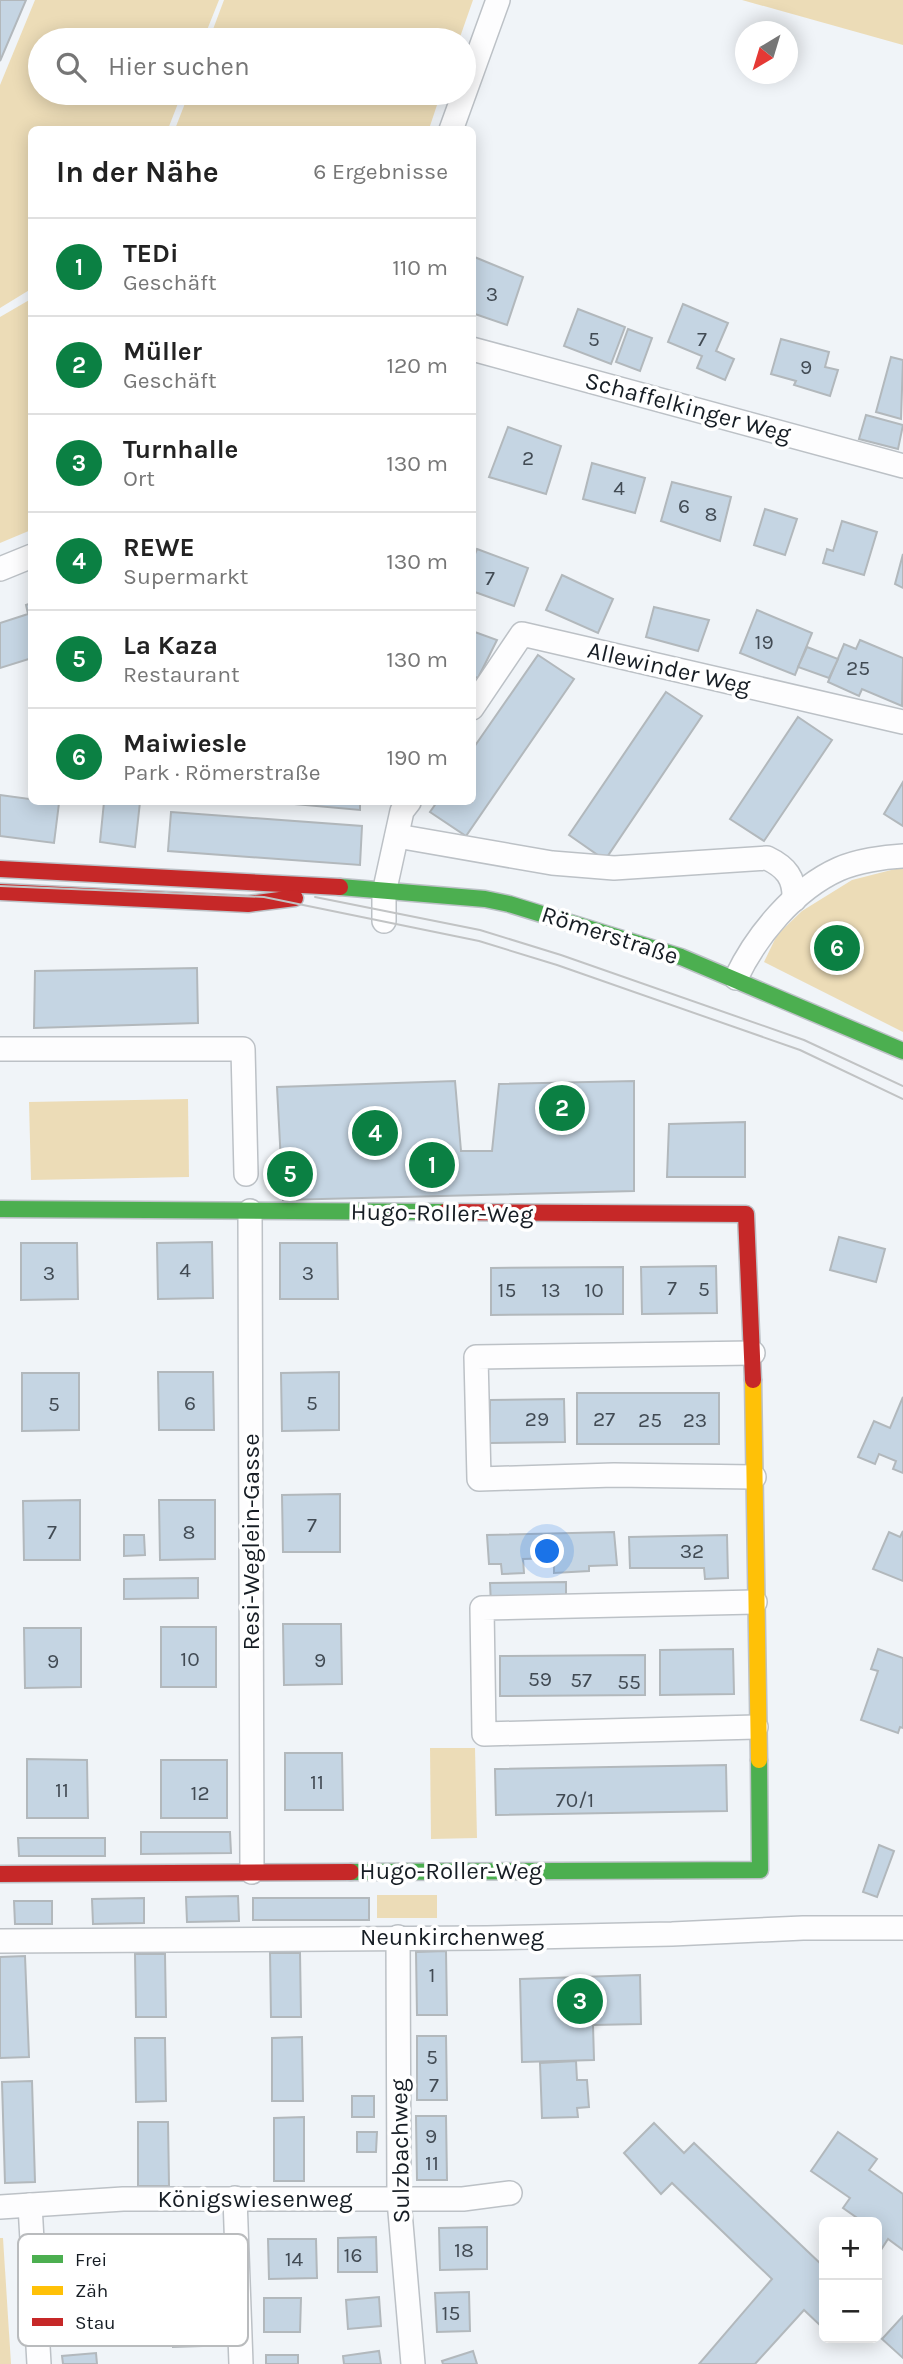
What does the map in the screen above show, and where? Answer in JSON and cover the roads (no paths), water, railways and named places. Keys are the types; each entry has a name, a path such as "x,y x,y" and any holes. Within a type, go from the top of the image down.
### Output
{"street":[{"path":"476,61 498,0"},
{"path":"452,126 460,105"},
{"name":"Schaffelkinger Weg","path":"476,350 903,466"},
{"path":"0,569 28,558"},
{"name":"Allewinder Weg","path":"476,702 522,634 903,722"},
{"path":"384,920 384,893 402,811 407,805"},
{"name":"Römerstraße","path":"397,835 552,863 614,868 767,858 783,866 794,885 794,900"},
{"path":"736,978 749,951 794,900 839,869 903,856"},
{"name":"Römerstraße","path":"0,869 262,881 384,893 485,899 681,957 736,978 903,1051"},
{"name":"Römerstraße","path":"0,892 248,904 314,896 384,893"},
{"path":"0,1049 243,1049 246,1174"},
{"name":"Hugo-Roller-Weg","path":"0,1209 746,1213 753,1353 760,1870 0,1874"},
{"name":"Resi-Weglein-Gasse","path":"250,1212 252,1872"},
{"path":"753,1353 476,1357 479,1479 614,1475 754,1477"},
{"path":"755,1602 482,1608 484,1734 756,1727"},
{"name":"Neunkirchenweg","path":"0,1941 487,1938 829,1927 903,1928"},
{"name":"Sulzbachweg","path":"398,1937 399,2200 413,2364"},
{"name":"Königswiesenweg","path":"0,2207 123,2199 463,2199 510,2193"},
{"path":"235,2198 236,2234"},
{"path":"30,2205 32,2234"},
{"path":"38,2346 39,2364"},
{"path":"240,2346 241,2364"}],"tram line":[{"path":"0,886 264,897 479,941 557,965 800,1050 903,1099"},
{"path":"315,897 480,930 561,955 804,1040 903,1086"}],"place":[{"name":"Maiwiesle","path":"837,948"},
{"name":"Müller","path":"562,1108"},
{"name":"REWE","path":"375,1133"},
{"name":"TEDi","path":"432,1165"},
{"name":"La Kaza","path":"290,1174"},
{"name":"Turnhalle","path":"580,2001"}]}
